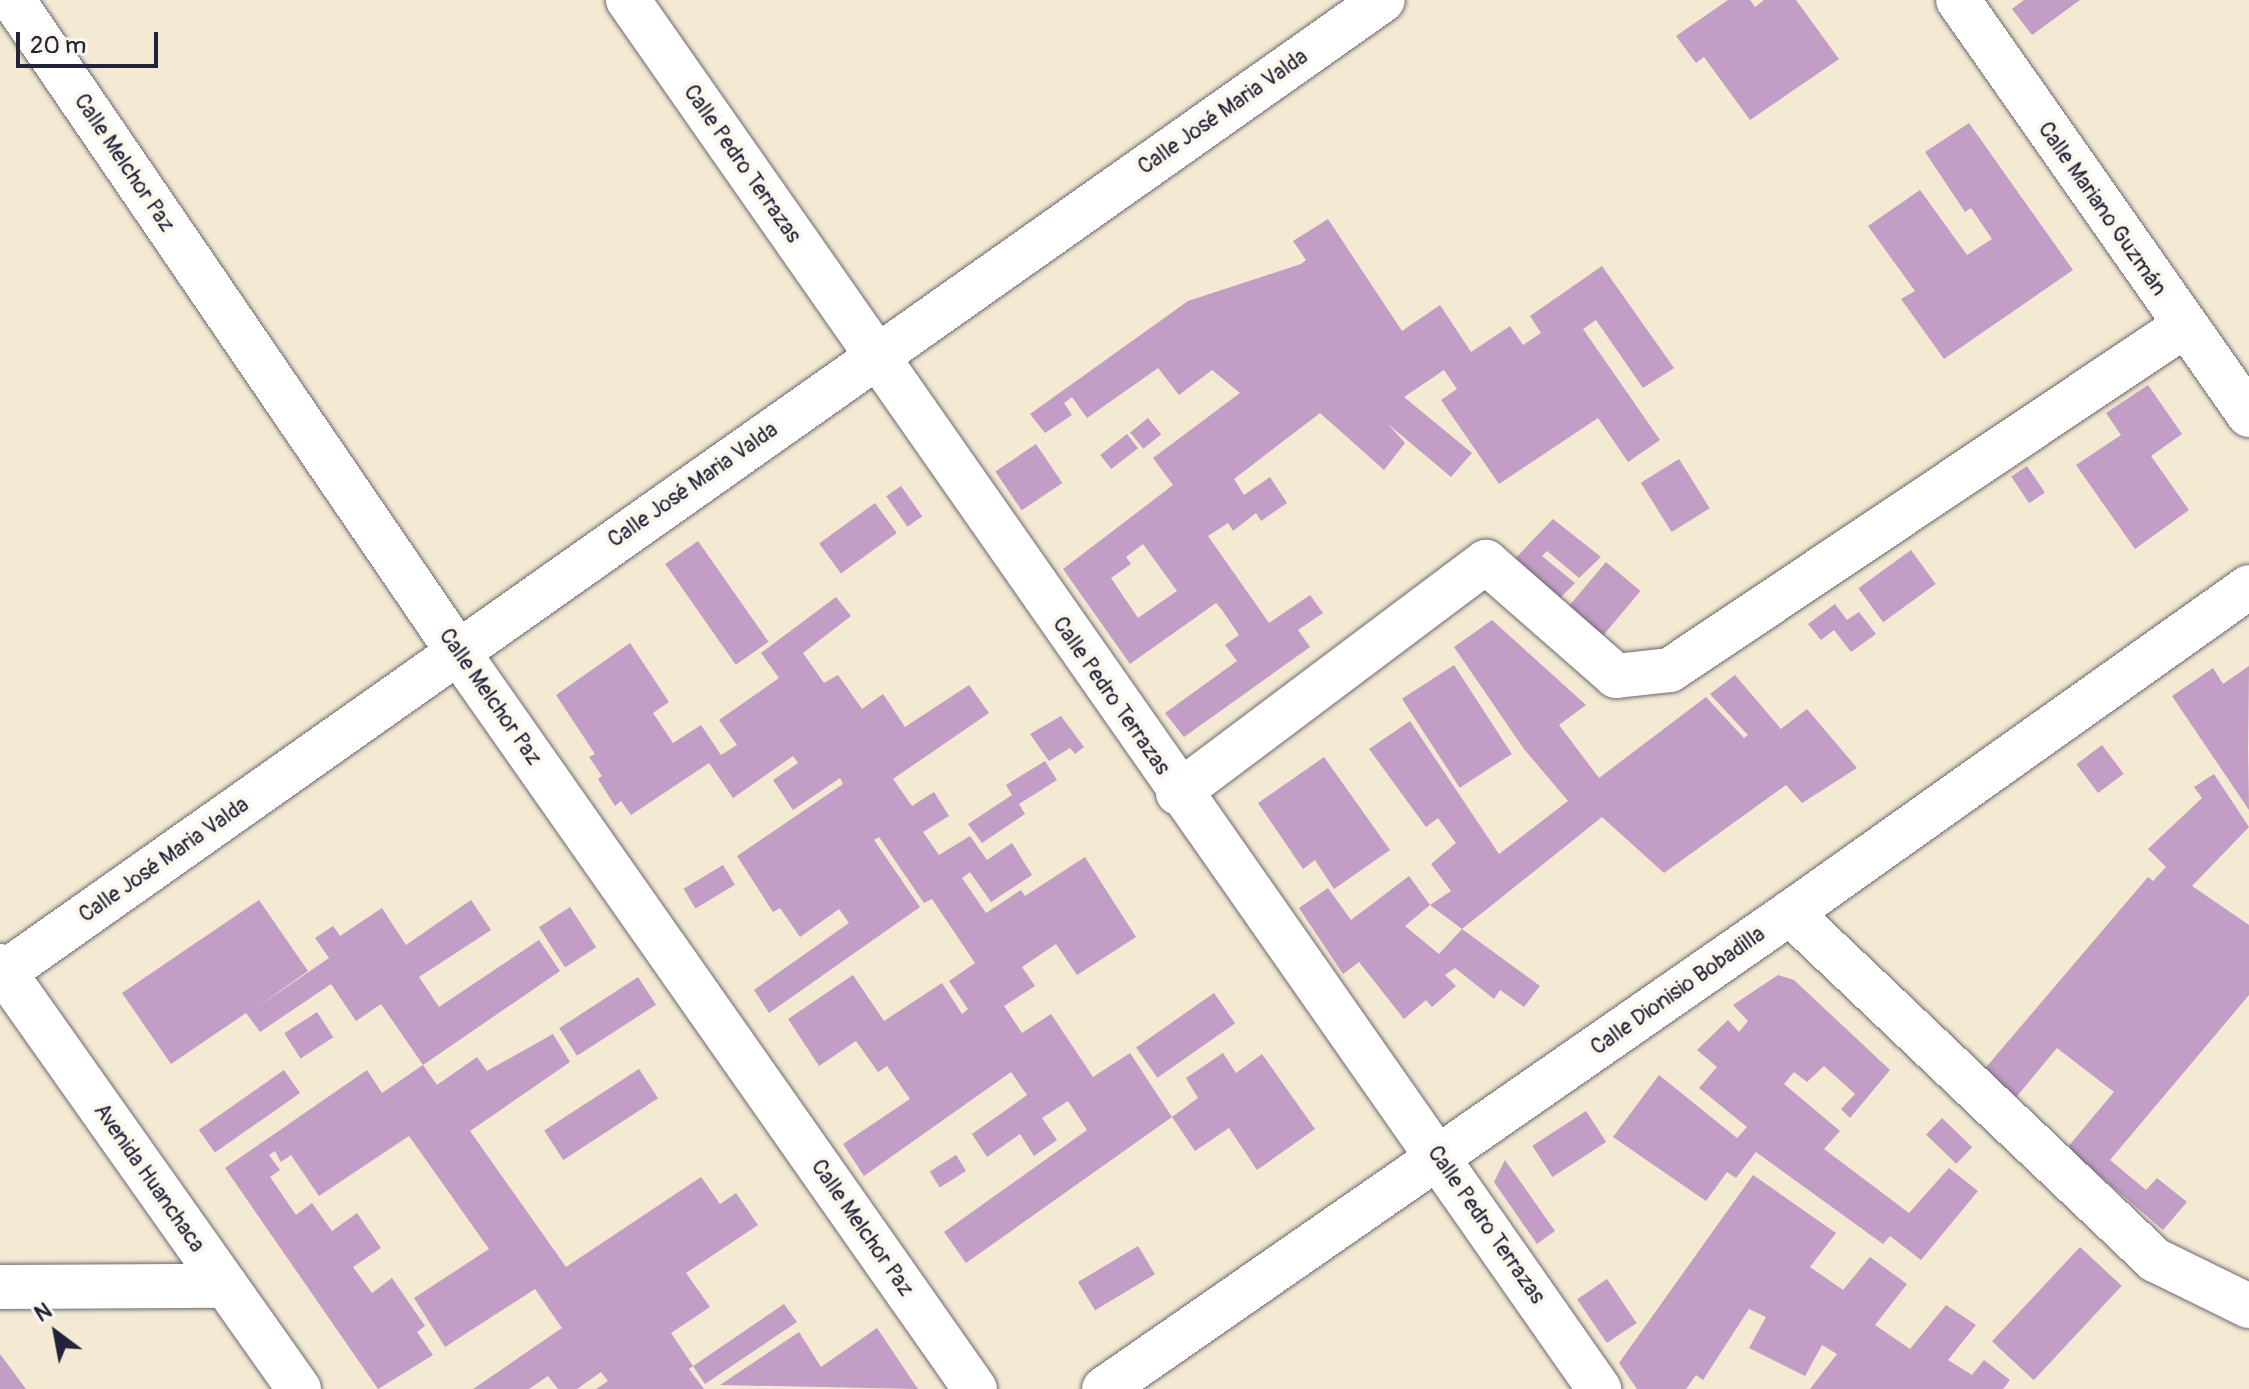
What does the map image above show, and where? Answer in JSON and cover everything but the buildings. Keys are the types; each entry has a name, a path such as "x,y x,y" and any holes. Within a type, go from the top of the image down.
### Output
{"street":[{"name":"Calle Melchor Paz","path":"13,0 458,652 975,1389"},
{"name":"Calle Pedro Terrazas","path":"628,0 1178,793 1438,1156 1599,1389"},
{"name":"Calle José Maria Valda","path":"2,969 458,652 1383,0"},
{"name":"Calle Mariano Guzmán","path":"1958,0 2249,415"},
{"path":"1178,793 1486,562 1616,676 1670,670 2184,326"},
{"name":"Calle Dionisio Bobadilla","path":"1104,1389 1790,913 2249,587"},
{"path":"1790,913 2155,1260 2249,1306"},
{"name":"Avenida Huanchaca","path":"2,969 299,1389"},
{"path":"0,1287 226,1286"}]}
